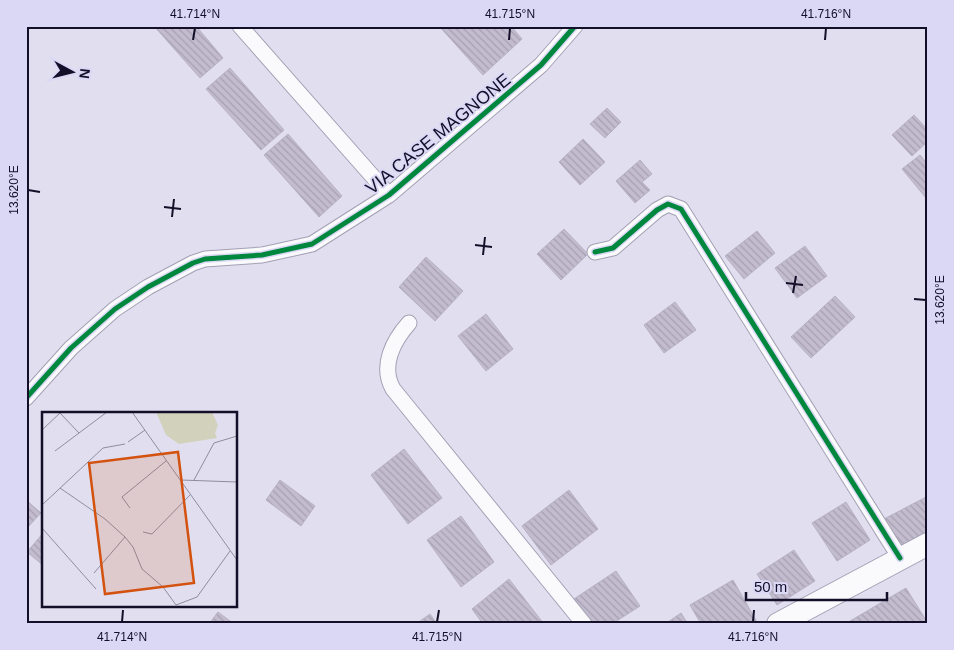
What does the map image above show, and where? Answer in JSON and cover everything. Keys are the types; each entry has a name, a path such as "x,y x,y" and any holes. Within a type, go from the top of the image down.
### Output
{"main road":[{"path":"778,624 928,544"}],"street":[{"path":"240,26 389,195"},
{"name":"VIA CASE MAGNONE","path":"26,398 71,348 115,309 148,287 193,263 205,259 262,255 312,244 389,195 542,65 575,26"},
{"path":"595,252 613,248 656,210 668,204 681,209 900,558"},
{"path":"409,324 391,349 388,377 393,389 584,624"}],"building":[{"path":"154,26 196,26 223,58 200,78"},
{"path":"439,26 511,26 522,39 483,75"},
{"path":"230,68 284,130 261,150 206,89"},
{"path":"607,108 621,122 605,138 590,124"},
{"path":"914,115 928,130 928,141 912,156 892,135"},
{"path":"288,134 342,196 319,217 264,155"},
{"path":"583,139 605,162 580,185 559,162"},
{"path":"920,155 928,165 928,197 926,198 902,169"},
{"path":"640,160 652,174 642,182 650,190 635,203 616,181"},
{"path":"564,229 588,254 561,280 537,254"},
{"path":"757,231 775,253 744,279 725,256"},
{"path":"805,246 827,276 797,298 775,268"},
{"path":"426,257 463,291 435,321 399,287"},
{"path":"835,296 855,317 811,358 791,337"},
{"path":"675,302 696,330 664,353 644,325"},
{"path":"486,314 513,349 486,371 458,336"},
{"path":"404,449 442,498 408,524 371,475"},
{"path":"280,480 315,506 301,526 266,500"},
{"path":"569,490 598,529 551,565 522,526"},
{"path":"928,496 928,531 898,547 884,519"},
{"path":"26,500 41,513 26,529"},
{"path":"846,502 870,540 837,561 812,523"},
{"path":"461,516 494,562 461,587 427,540"},
{"path":"42,534 42,564 27,552"},
{"path":"794,550 815,581 777,605 757,574"},
{"path":"616,571 640,606 612,624 591,624 574,599"},
{"path":"509,579 544,624 483,624 472,609"},
{"path":"733,580 757,622 753,624 701,624 690,605"},
{"path":"906,588 927,622 924,624 845,624"},
{"path":"218,612 234,624 209,624"},
{"path":"681,613 688,624 665,624"},
{"path":"430,614 437,624 416,624"}],"cycle path":[{"path":"26,398 71,348 115,309 148,287 193,263 205,259 262,255 312,244 389,195 541,65 575,26"},
{"path":"595,252 613,248 657,210 668,204 681,209 900,558"}]}
